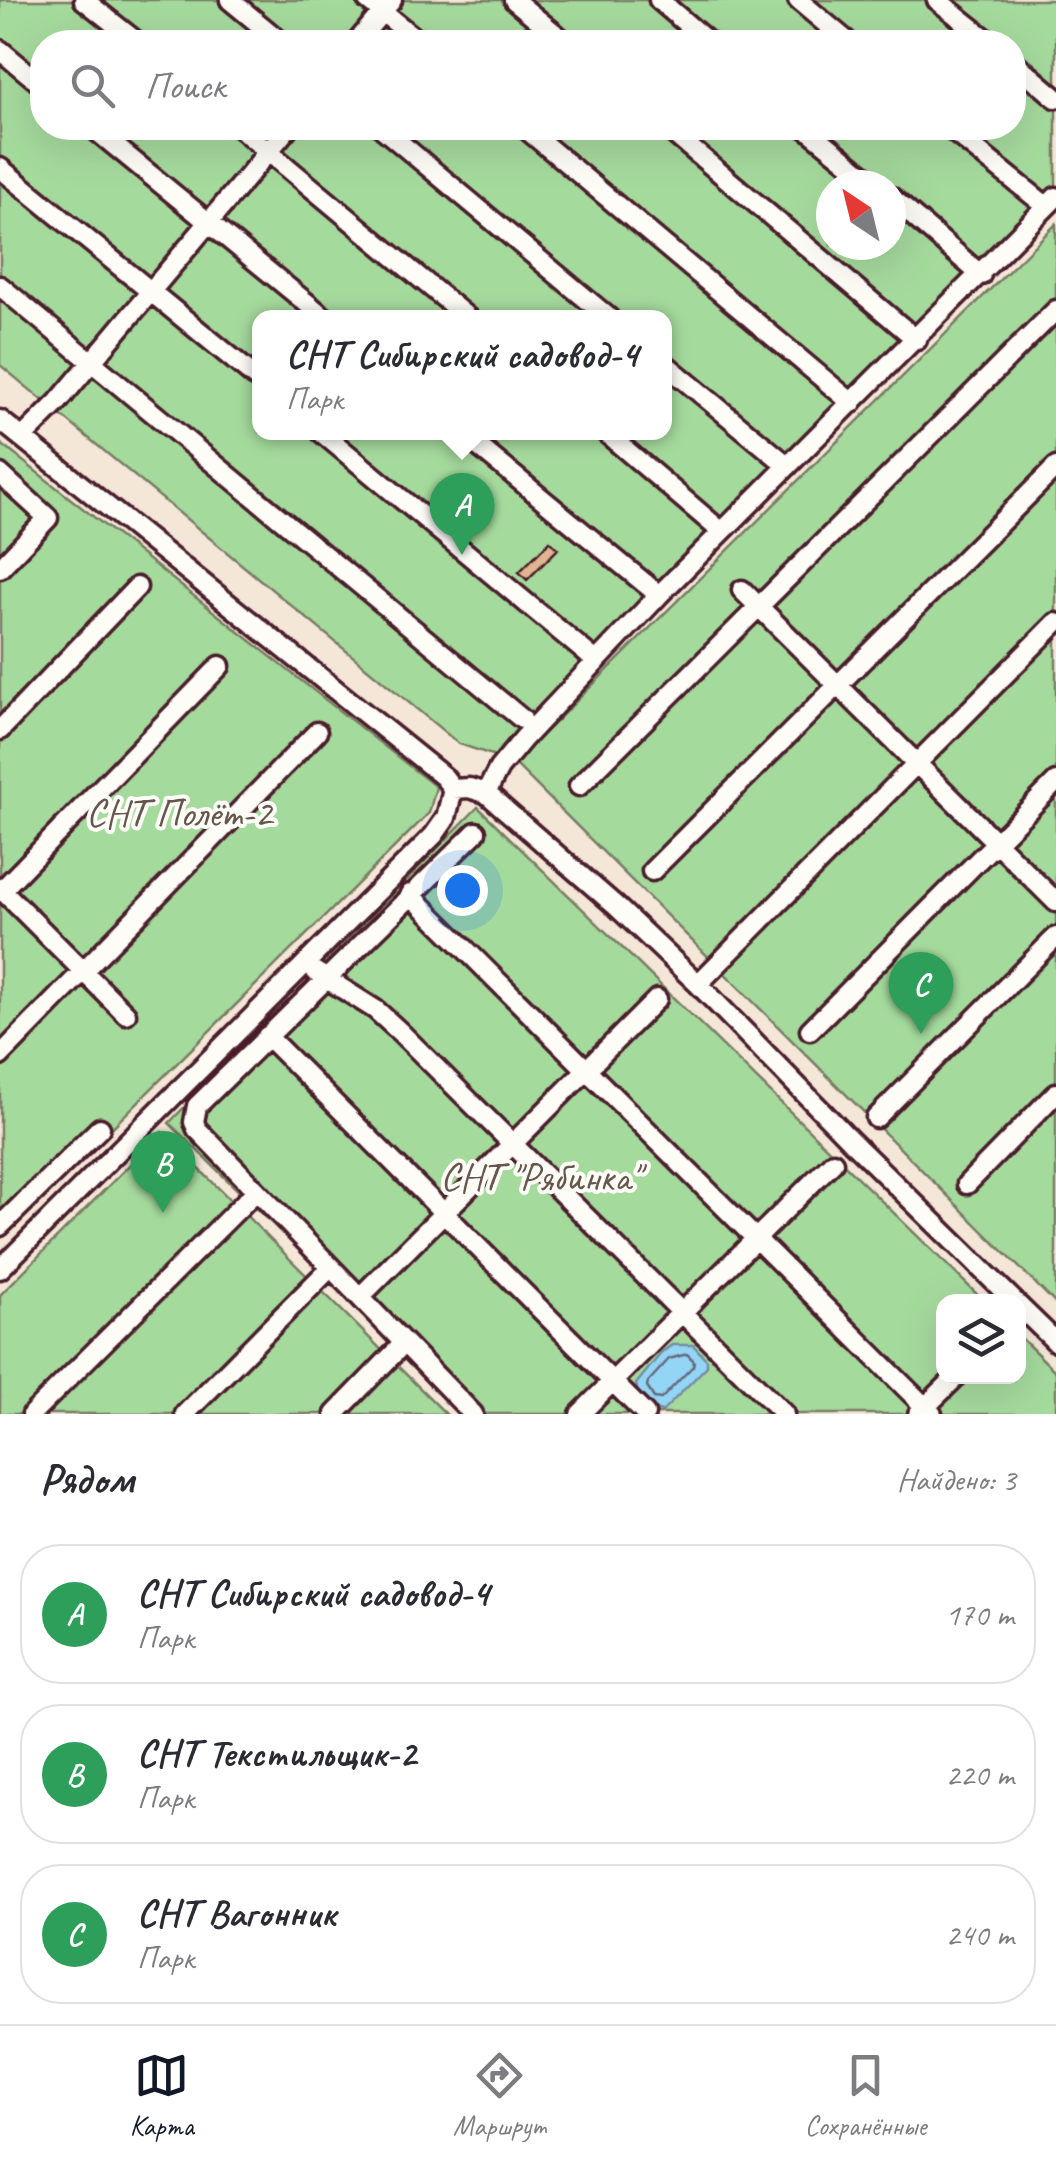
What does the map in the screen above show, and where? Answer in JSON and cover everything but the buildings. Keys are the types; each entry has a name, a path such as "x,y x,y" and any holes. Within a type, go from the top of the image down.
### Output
{"street":[{"path":"84,0 121,30"},
{"path":"230,0 266,30"},
{"path":"514,0 550,30"},
{"path":"659,0 694,30"},
{"path":"798,0 834,30"},
{"path":"937,0 975,30"},
{"path":"365,30 380,4 407,30"},
{"path":"0,50 30,75"},
{"path":"1026,72 1056,98"},
{"path":"108,140 316,310"},
{"path":"255,140 458,310"},
{"path":"22,438 93,361 278,140"},
{"path":"396,140 599,310"},
{"path":"539,140 852,403"},
{"path":"682,140 916,340"},
{"path":"821,140 858,170"},
{"path":"486,793 498,768 596,661 1051,201 965,140"},
{"path":"0,168 252,374"},
{"path":"906,211 981,275"},
{"path":"0,286 522,720"},
{"path":"580,786 1056,310"},
{"path":"672,370 788,466"},
{"path":"0,420 444,776 452,789 446,818 434,835 0,1269"},
{"path":"331,440 596,661"},
{"path":"472,440 659,595"},
{"path":"614,440 722,532"},
{"path":"652,871 1056,467"},
{"path":"0,474 48,518 0,568"},
{"path":"0,730 137,587"},
{"path":"742,590 1056,902"},
{"path":"698,984 1056,623"},
{"path":"126,1014 1,890 220,666"},
{"path":"0,1056 317,732"},
{"path":"810,1030 1056,782"},
{"path":"452,789 486,793 618,906 1008,1294"},
{"path":"473,1414 255,1192 197,1129 194,1112 266,1036 476,832"},
{"path":"410,894 756,1236 925,1412 950,1384"},
{"path":"876,1118 1056,937"},
{"path":"304,963 376,1010 400,1032 784,1414"},
{"path":"360,1297 657,999"},
{"path":"266,1036 645,1414"},
{"path":"968,1184 1056,1093"},
{"path":"0,1226 100,1128"},
{"path":"580,1414 834,1162"},
{"path":"32,1414 255,1192"},
{"path":"185,1414 329,1269"},
{"path":"1026,1312 1056,1342"},
{"path":"334,1414 403,1344"}],"green space":[{"path":"0,0 1056,0 1056,189 495,756 459,744 0,365"},
{"path":"1056,224 1056,1304 514,763"},
{"name":"СНТ Полёт-2","path":"0,443 436,787 429,813 0,1239"},
{"name":"СНТ \"Рябинка\"","path":"478,807 977,1294 936,1294 936,1384 1026,1384 1026,1343 1056,1372 1056,1414 467,1414 169,1123"},
{"path":"162,1132 446,1414 0,1414 0,1295"}],"water":[{"path":"672,1345 693,1345 707,1360 707,1366 662,1412 644,1403 636,1384"}],"place":[{"name":"СНТ Сибирский садовод-4","path":"462,555"},
{"name":"СНТ Вагонник","path":"921,1034"},
{"name":"СНТ Текстильщик-2","path":"163,1213"}]}
